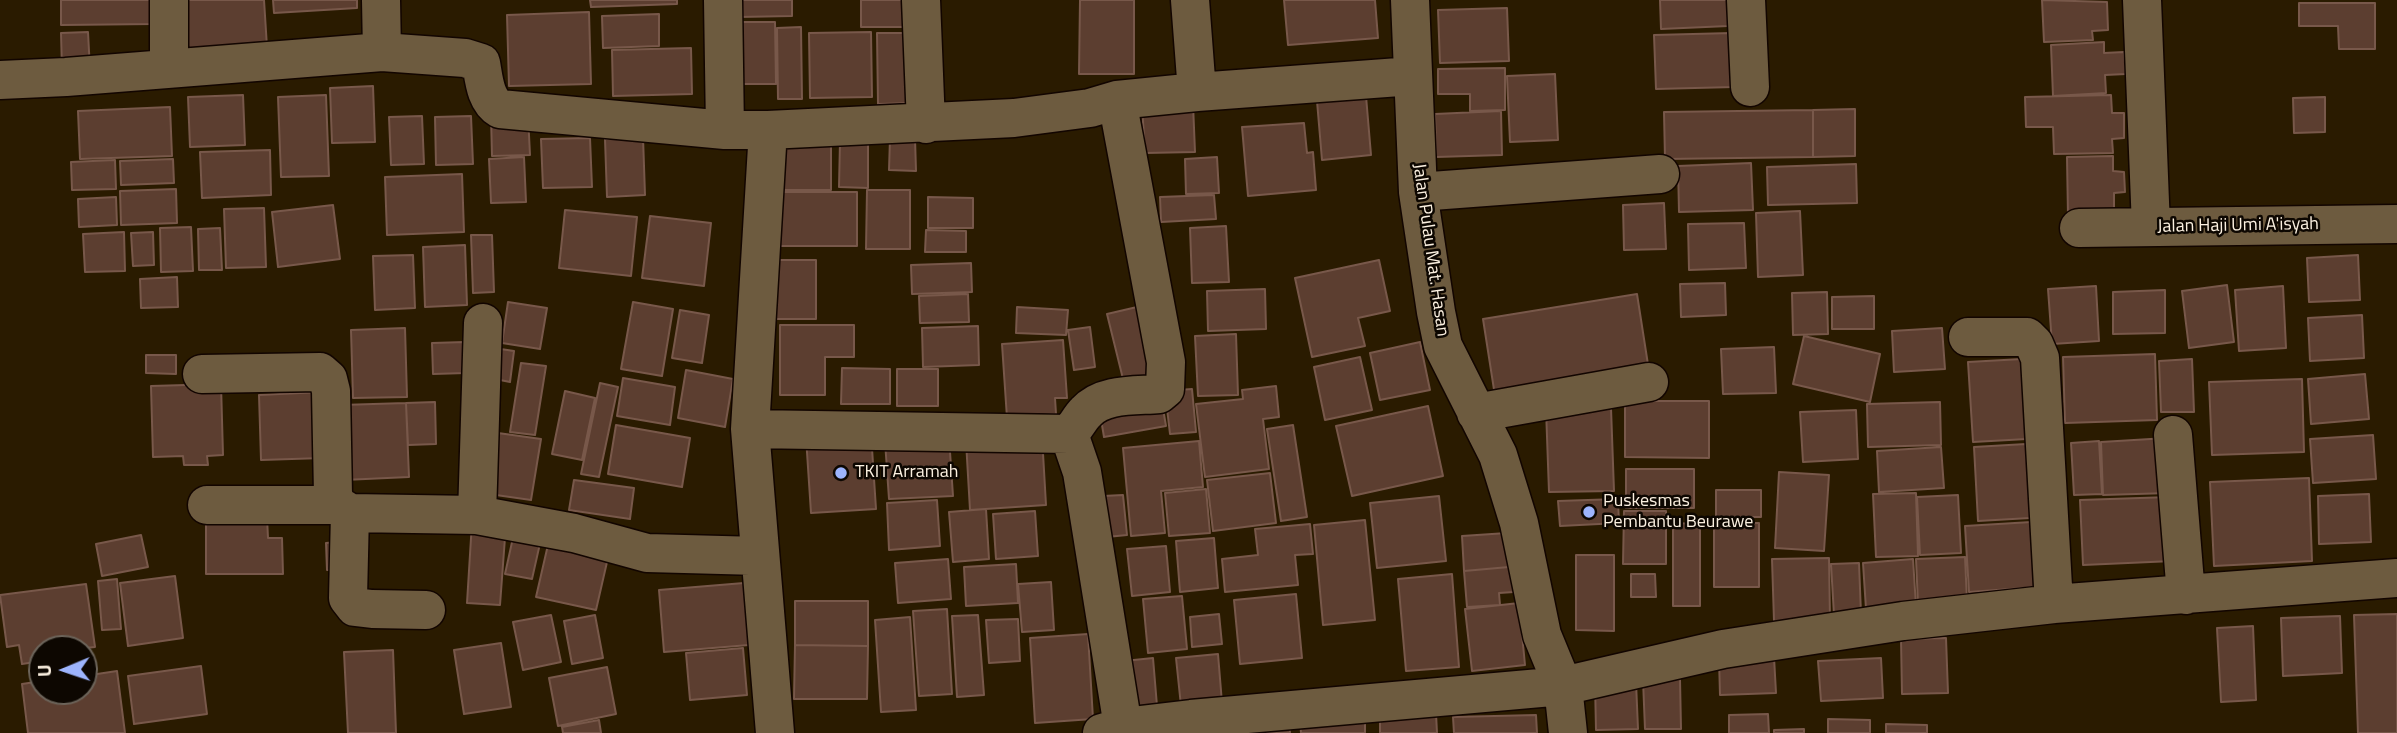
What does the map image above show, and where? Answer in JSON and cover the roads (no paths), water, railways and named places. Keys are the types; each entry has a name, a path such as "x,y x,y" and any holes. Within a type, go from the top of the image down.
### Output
{"street":[{"path":"169,0 169,69"},
{"path":"381,0 382,52"},
{"path":"723,0 725,130"},
{"path":"921,0 926,124"},
{"path":"1190,0 1196,92"},
{"name":"Jalan Pulau Mat. Hasan","path":"1410,0 1418,192 1443,346 1498,455 1519,523 1542,635 1563,686 1568,733"},
{"path":"1746,0 1750,87"},
{"path":"2142,0 2151,227"},
{"path":"0,80 382,52 465,58 481,63 488,96 493,105 500,109 725,130 768,130 1014,118 1090,108 1117,100 1413,76"},
{"path":"750,429 1069,434 1086,411 1106,398 1158,394 1166,389 1166,362 1117,100"},
{"path":"768,130 750,429 775,733"},
{"path":"1418,192 1660,174"},
{"name":"Jalan Haji Umi A'isyah","path":"2079,228 2397,224"},
{"path":"477,515 483,323"},
{"path":"1968,337 2027,337 2034,344 2040,358 2054,604"},
{"path":"202,374 320,372 328,379 331,391 333,495 344,509 348,598 355,607 426,610"},
{"path":"1476,413 1649,382"},
{"path":"1069,434 1082,472 1113,730 1191,719 1563,686 1723,649 1903,621 2054,604 2397,578"},
{"path":"2173,435 2186,595"},
{"path":"207,505 477,515 573,533 647,553 759,556"}],"place":[{"name":"TKIT Arramah","path":"841,473"},
{"name":"Puskesmas Pembantu Beurawe","path":"1589,512"}]}
